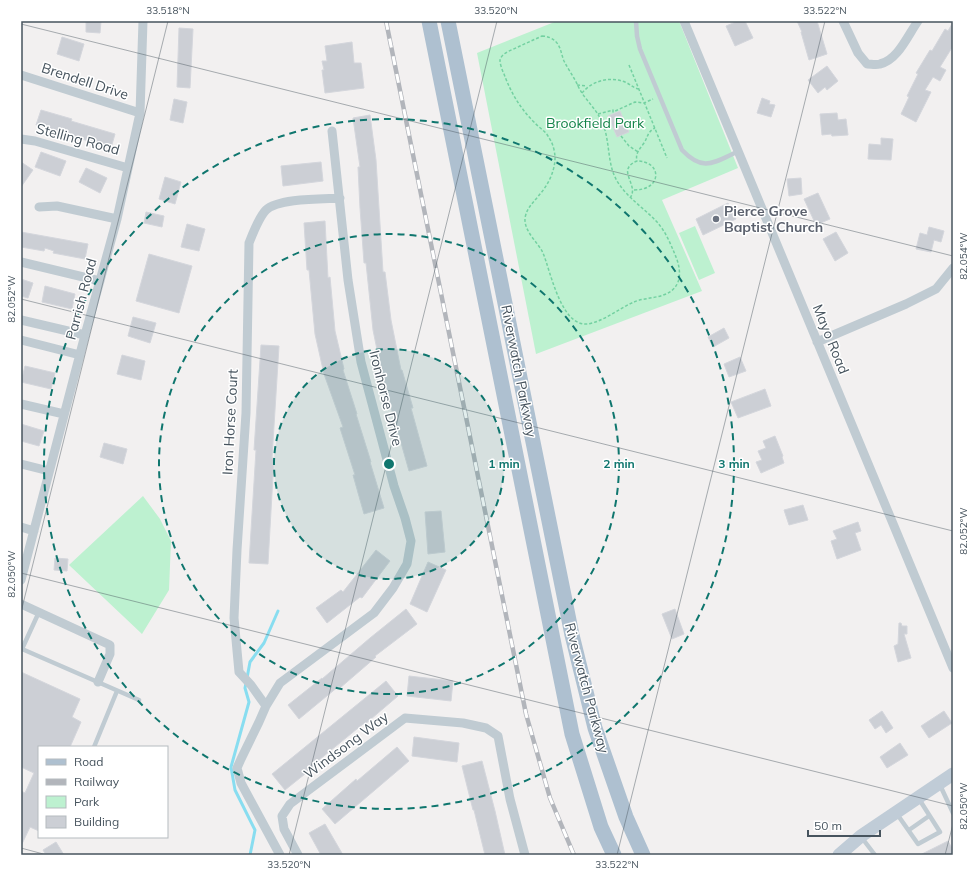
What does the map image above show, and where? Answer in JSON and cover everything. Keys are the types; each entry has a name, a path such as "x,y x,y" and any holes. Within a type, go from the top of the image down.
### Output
{"main road":[{"name":"Riverwatch Parkway","path":"430,21 572,734 601,827 614,855"},
{"name":"Riverwatch Parkway","path":"448,21 572,635 594,728 626,817 643,855"}],"street":[{"name":"Parrish Road","path":"21,580 117,219 140,113 143,21"},
{"name":"Mayo Road","path":"684,21 953,668"},
{"path":"844,21 858,53 867,64 880,64 890,60 918,21"},
{"name":"Brendell Drive","path":"21,75 140,113"},
{"name":"Ironhorse Drive","path":"280,855 241,783 237,768 266,706 280,683 374,613 393,588 407,564 411,541 394,486 361,362 348,280 332,131"},
{"name":"Stelling Road","path":"21,139 34,141 128,168"},
{"name":"Iron Horse Court","path":"266,706 251,685 239,672 234,618 246,413 249,243 255,228 267,209 284,202 340,198"},
{"path":"38,207 57,206 117,219"},
{"path":"21,262 100,281"},
{"path":"817,342 906,304 936,289 953,268"},
{"path":"21,320 85,335"},
{"path":"21,340 80,355"},
{"path":"21,404 64,414"},
{"path":"21,464 50,471"},
{"path":"21,527 34,531"},
{"path":"21,604 110,645 110,654 98,682"},
{"name":"Windsong Way","path":"298,855 284,829 282,816 290,804 405,718 463,723 486,728 498,736 510,799 525,855"},
{"path":"839,855 861,836 953,774"}],"lane":[{"path":"636,21 640,49 682,150 689,158 703,164 709,164 739,151"},
{"path":"39,612 22,649 138,700"},
{"path":"94,746 118,691"},
{"path":"939,783 953,813"},
{"path":"896,812 918,844 940,832 918,798"},
{"path":"909,830 929,816"},
{"path":"861,836 875,855"}],"path":[{"path":"547,36 557,43 563,60 581,94 598,114 606,131 613,174 618,184 630,198 658,223 669,240 677,261 679,273 678,281 668,292 658,298 634,302 591,324 580,324 577,322 569,314 559,299 542,252 526,225 526,217 530,205 545,188 552,175 555,158 550,138 521,108 512,95 501,67 500,60 502,56 514,48 537,37 547,36"},
{"path":"629,65 667,158"},
{"path":"577,85 587,86 610,79 622,81 636,89 639,89"},
{"path":"581,94 587,86"},
{"path":"598,114 612,110 614,112 635,102 644,103 660,96"},
{"path":"637,161 636,157 646,140 648,133 655,128"},
{"path":"621,136 629,146 638,152"},
{"path":"637,161 648,164 654,170 656,176 654,182 644,189 634,190 628,178 628,172 631,165 637,161"},
{"path":"630,198 634,190"}],"green space":[{"name":"Brookfield Park","path":"557,21 679,21 738,168 662,200 702,291 536,354 477,53"},
{"path":"695,226 715,273 699,280 679,233"},
{"path":"143,496 160,519 171,541 169,590 142,634 69,565"}],"building":[{"path":"86,21 101,21 100,33 86,32"},
{"path":"738,21 745,21 753,38 735,46 726,26"},
{"path":"797,21 817,21 827,54 809,60 802,32"},
{"path":"953,22 953,46 940,67 946,70 940,81 933,77 925,90 931,92 916,122 901,114 909,97 907,96 918,74 916,73 930,50 932,51 945,29 948,31"},
{"path":"179,28 193,29 190,88 177,87"},
{"path":"62,37 84,44 79,61 57,54"},
{"path":"352,42 354,63 361,63 364,88 325,93 322,61 327,61 325,46"},
{"path":"827,66 838,81 827,90 825,87 818,93 808,80"},
{"path":"762,98 770,101 769,104 775,105 771,117 757,113"},
{"path":"174,99 187,102 183,123 170,120"},
{"path":"41,110 72,119 71,121 115,134 111,148 36,125"},
{"path":"620,111 629,132 617,137 608,116"},
{"path":"837,113 838,120 846,119 848,135 822,135 820,114"},
{"path":"370,115 376,160 383,272 385,272 391,320 401,370 413,408 411,408 427,466 409,471 383,379 373,330 366,263 364,263 358,167 360,167 353,118"},
{"path":"881,138 893,139 891,160 868,159 869,144 881,145"},
{"path":"41,152 66,161 60,176 35,167"},
{"path":"21,162 33,170 21,187"},
{"path":"321,162 323,181 283,186 281,166"},
{"path":"86,168 107,178 100,193 79,182"},
{"path":"165,177 181,182 175,204 159,199"},
{"path":"801,178 802,194 789,196 787,179"},
{"path":"818,193 830,219 816,225 804,199"},
{"name":"Pierce Grove Baptist Church","path":"728,203 730,208 734,206 736,213 733,214 736,219 703,235 696,219"},
{"path":"146,212 164,216 162,227 144,223"},
{"path":"325,221 328,278 330,277 335,331 343,370 384,508 364,514 353,475 355,475 340,428 343,427 324,374 315,334 309,270 307,270 304,223"},
{"path":"187,224 205,229 199,251 181,247"},
{"path":"929,227 944,231 941,242 934,240 931,252 916,249 920,233 927,235"},
{"path":"21,232 88,244 85,259 53,253 54,251 45,248 44,251 21,247"},
{"path":"836,232 848,253 835,261 823,239"},
{"path":"149,254 192,266 179,313 136,301"},
{"path":"21,279 33,283 28,298 21,296"},
{"path":"45,286 75,294 72,309 42,302"},
{"path":"133,317 156,323 150,343 128,336"},
{"path":"724,328 729,338 713,347 708,337"},
{"path":"261,345 279,346 272,458 274,458 268,564 249,563 256,450 254,450"},
{"path":"122,355 145,361 141,380 117,374"},
{"path":"740,357 746,371 729,377 724,364"},
{"path":"25,366 55,373 51,389 21,382"},
{"path":"765,389 771,406 738,418 731,402"},
{"path":"21,424 44,431 39,446 21,441"},
{"path":"775,436 783,456 784,463 761,473 756,462 762,460 758,451 766,448 763,441"},
{"path":"104,443 127,449 123,464 100,457"},
{"path":"803,505 808,520 789,525 784,510"},
{"path":"441,511 445,552 428,554 425,512"},
{"path":"858,522 861,531 855,533 861,550 837,559 831,541 837,539 833,531"},
{"path":"376,550 390,561 362,598 360,597 327,623 316,608 341,590 343,592"},
{"path":"55,558 68,559 67,571 54,570"},
{"path":"428,562 446,570 427,612 410,604"},
{"path":"406,609 417,624 375,656 376,657 340,688 339,686 299,719 288,705 322,679"},
{"path":"675,609 684,634 672,639 662,614"},
{"path":"899,623 901,623 902,626 907,626 907,634 904,634 911,658 898,662 894,646 898,644"},
{"path":"21,672 80,699 72,717 81,722 70,746 38,746 38,831 30,827 21,846 21,791 25,793 34,773 21,767"},
{"path":"409,676 453,681 451,701 407,696"},
{"path":"386,681 398,696 319,760 320,762 285,790 272,774"},
{"path":"882,711 893,728 886,733 881,725 875,729 869,720"},
{"path":"944,711 952,723 929,738 921,726"},
{"path":"414,737 459,743 457,762 412,756"},
{"path":"900,743 908,755 887,768 880,757"},
{"path":"397,747 409,761 335,824 322,809 356,779 357,781"},
{"path":"482,761 505,855 485,855 462,766"},
{"path":"325,824 343,855 321,855 309,833"},
{"path":"948,841 953,850 953,855 920,855"},
{"path":"56,842 64,855 46,855 43,850"}],"waterway":[{"path":"247,678 250,662 264,643 278,611"},
{"path":"246,683 245,688 249,702 231,767 235,790 255,830 250,855"}],"railway":[{"path":"386,21 526,714 550,798 574,855"}],"place":[{"name":"Pierce Grove Baptist Church","path":"716,219"}]}
